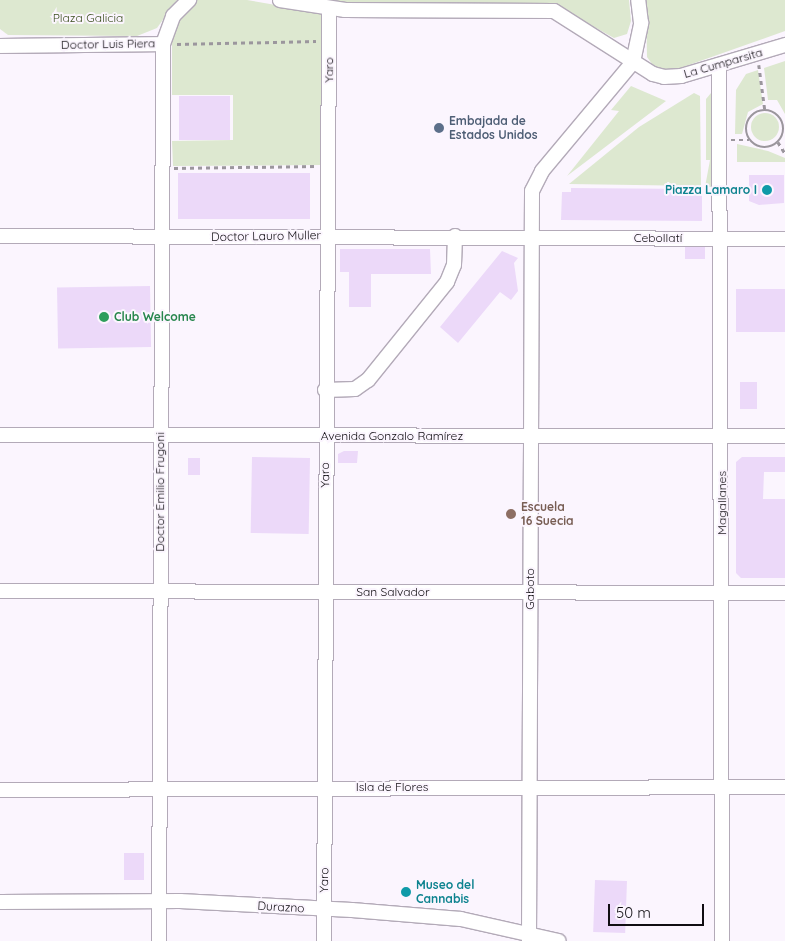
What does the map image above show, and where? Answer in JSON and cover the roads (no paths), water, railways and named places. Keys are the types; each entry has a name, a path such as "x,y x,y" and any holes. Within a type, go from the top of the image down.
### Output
{"street":[{"name":"Doctor Luis Piera","path":"0,46 163,44 172,16 189,0"},
{"path":"280,0 329,9 554,11 600,37 634,62 641,23 638,0"},
{"name":"Yaro","path":"324,941 326,592 324,436 326,235 330,166 329,9"},
{"name":"Doctor Emilio Frugoni","path":"159,941 163,44"},
{"name":"La Cumparsita","path":"634,62 664,77 719,65 785,45"},
{"name":"Gaboto","path":"529,938 532,191 536,179 634,62"},
{"name":"Magallanes","path":"719,65 722,140 720,238 722,941"},
{"name":"Doctor Lauro Muller","path":"0,236 326,235 532,237"},
{"path":"325,390 355,389 368,380 447,282 454,265 455,236"},
{"name":"Cebollatí","path":"532,237 785,239"},
{"name":"Avenida Gonzalo Ramírez","path":"0,435 785,436"},
{"name":"San Salvador","path":"0,591 785,593"},
{"name":"Isla de Flores","path":"0,790 326,787 785,787"},
{"name":"Durazno","path":"0,902 159,900 324,909 461,919 529,938 559,941"}],"place":[{"name":"Embajada de Estados Unidos","path":"439,128"},
{"name":"Piazza Lamaro I","path":"767,190"},
{"name":"Club Welcome","path":"104,317"},
{"name":"Escuela 16 Suecia","path":"511,514"},
{"name":"Museo del Cannabis","path":"406,892"}],"park label":[{"name":"Plaza Galicia","path":"88,18"}]}
